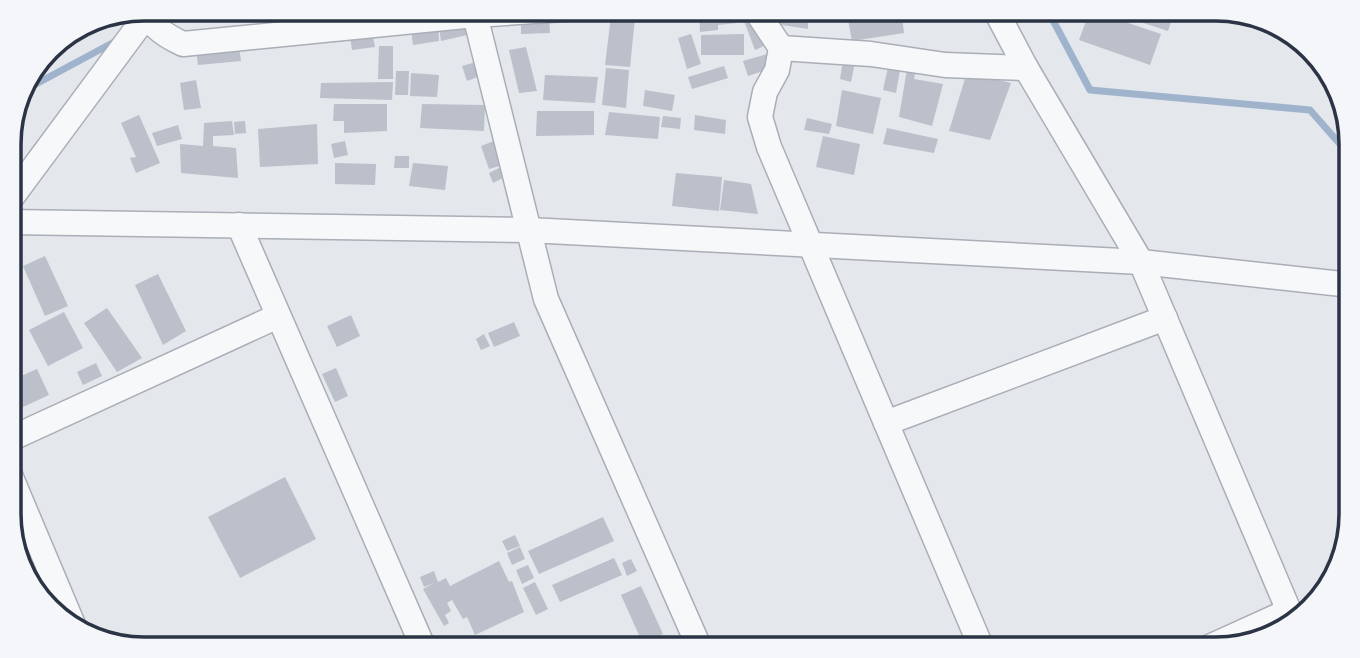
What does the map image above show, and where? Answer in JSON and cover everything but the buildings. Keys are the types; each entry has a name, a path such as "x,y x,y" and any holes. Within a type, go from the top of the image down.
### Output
{"street":[{"path":"21,184 138,21"},
{"path":"152,21 164,35 183,44 415,21"},
{"path":"477,21 546,299 695,637"},
{"path":"763,21 781,48 777,70 765,92 760,117 769,147 977,637"},
{"path":"1001,21 1026,68 1141,262 1290,612"},
{"path":"781,48 871,54 945,65 1026,68"},
{"path":"21,222 529,230 1141,262 1339,284"},
{"path":"239,225 412,637"},
{"path":"21,434 278,316"},
{"path":"886,423 1165,318"},
{"path":"21,501 66,608"}],"waterway":[{"path":"1053,21 1090,90 1310,110 1339,143"},
{"path":"38,83 118,40"}]}
